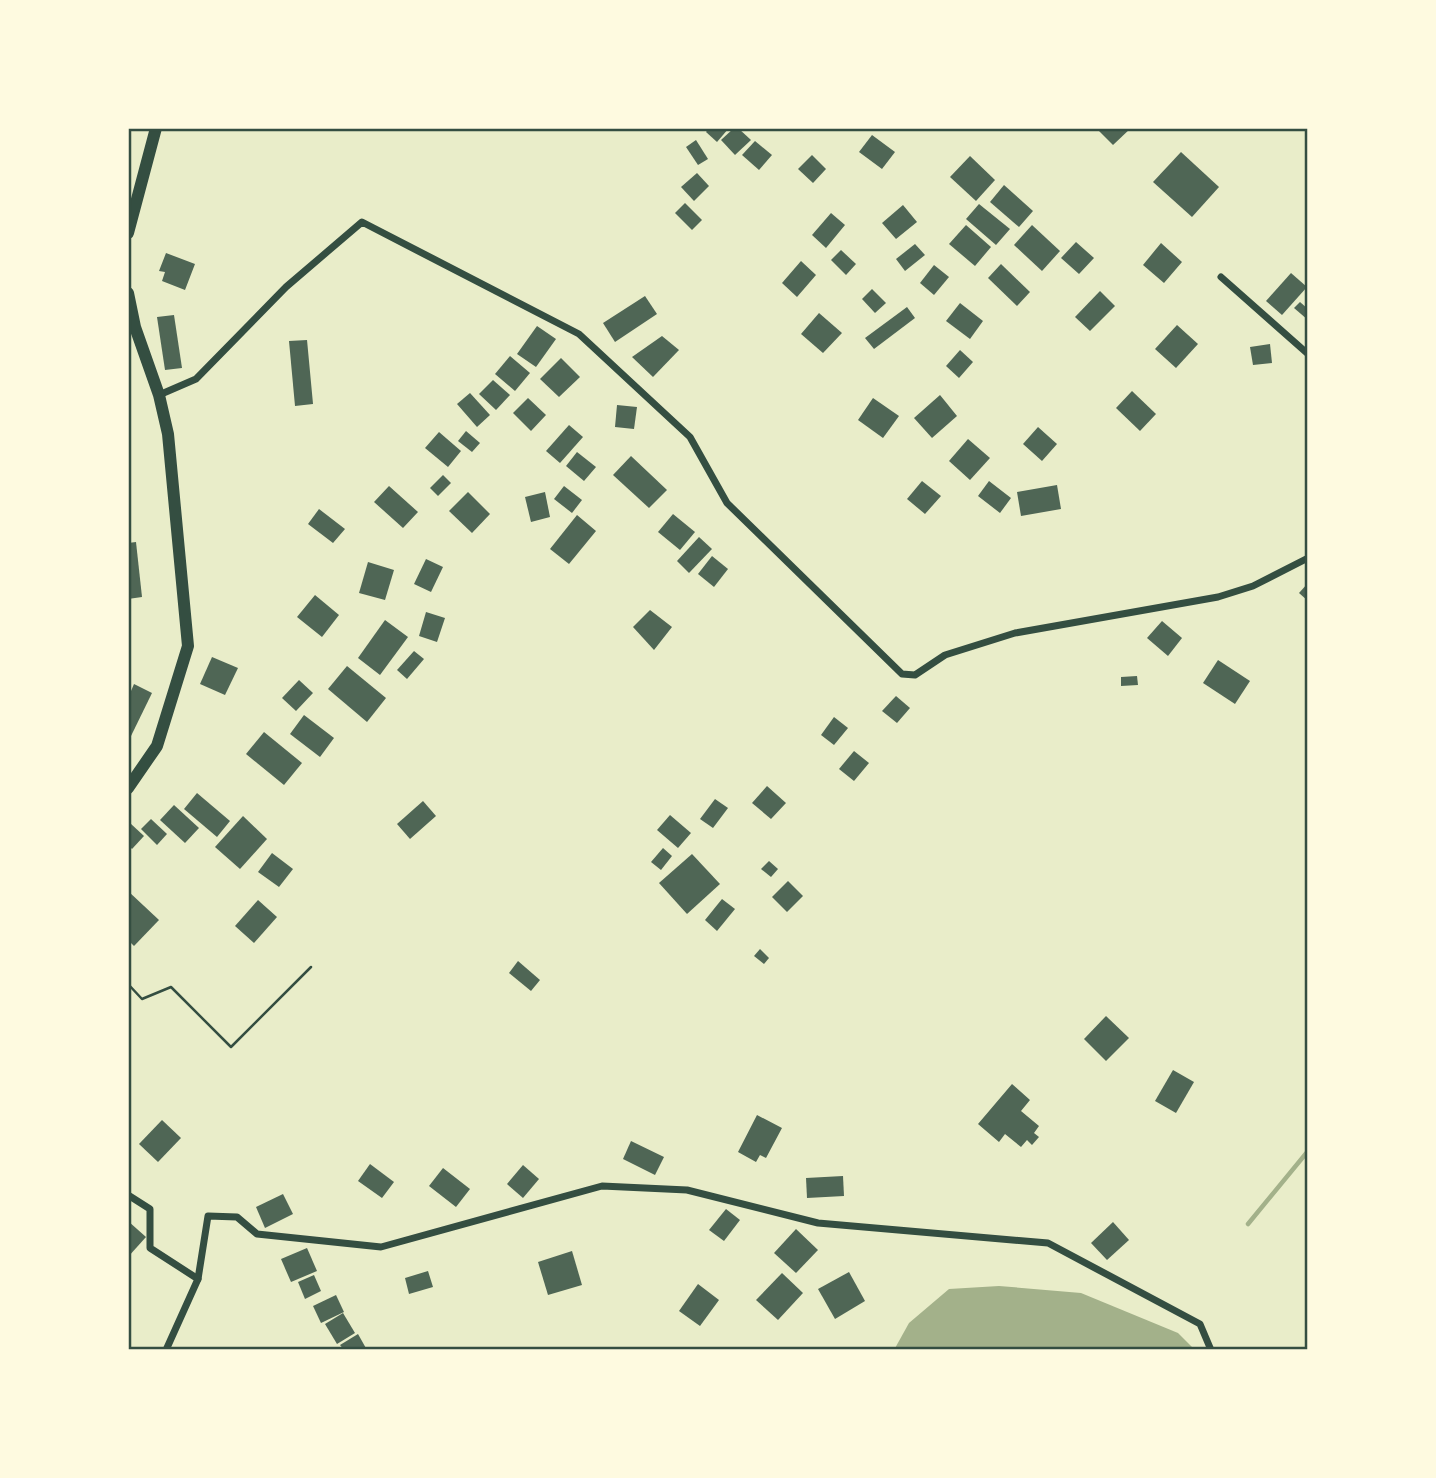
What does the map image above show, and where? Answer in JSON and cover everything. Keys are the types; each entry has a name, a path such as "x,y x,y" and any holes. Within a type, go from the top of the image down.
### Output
{"main road":[{"path":"128,233 156,128"},
{"path":"128,293 135,327 159,396 168,434 188,646 157,746 128,788"}],"street":[{"path":"159,396 196,379 286,287 362,222 579,334 690,437 727,503 902,674 915,675 946,655 1016,633 1218,597 1253,586 1308,558"},
{"path":"1221,277 1308,354"},
{"path":"166,1350 198,1279 208,1216 237,1217 257,1234 380,1247 602,1186 687,1190 818,1223 1048,1243 1200,1324 1211,1350"},
{"path":"128,1195 149,1209 150,1248 198,1279"}],"path":[{"path":"128,984 142,999 171,987 231,1047 311,967"}],"shaded area":[{"path":"999,1286 1081,1293 1178,1333 1195,1350 894,1350 909,1323 949,1289"}],"building":[{"path":"709,128 729,128 717,142 706,132"},
{"path":"734,128 738,128 751,140 735,155 721,140"},
{"path":"1096,128 1131,128 1113,145"},
{"path":"872,135 895,152 882,169 859,152"},
{"path":"696,140 708,159 698,165 686,147"},
{"path":"755,141 772,155 759,170 742,155"},
{"path":"1181,152 1219,187 1192,217 1153,182"},
{"path":"812,155 826,169 813,183 798,169"},
{"path":"970,156 995,180 976,201 950,177"},
{"path":"697,173 709,186 694,201 681,187"},
{"path":"1004,185 1033,211 1019,227 990,202"},
{"path":"685,203 702,220 692,230 675,213"},
{"path":"979,204 1010,229 996,245 966,219"},
{"path":"903,205 917,222 896,239 882,223"},
{"path":"831,213 845,225 826,248 812,235"},
{"path":"966,225 991,247 975,266 949,244"},
{"path":"1032,225 1060,251 1042,271 1014,245"},
{"path":"1076,242 1094,258 1079,274 1061,258"},
{"path":"1161,243 1182,262 1164,283 1143,265"},
{"path":"915,244 925,255 905,271 896,259"},
{"path":"841,250 856,264 846,275 831,260"},
{"path":"166,253 195,264 185,290 162,281 165,272 159,271"},
{"path":"801,261 816,275 797,297 782,283"},
{"path":"1001,264 1030,292 1017,306 988,278"},
{"path":"934,265 949,277 934,295 920,283"},
{"path":"1291,273 1307,287 1282,315 1266,301"},
{"path":"872,289 886,303 875,313 862,299"},
{"path":"1100,291 1115,306 1090,331 1075,317"},
{"path":"645,296 657,314 615,342 603,323"},
{"path":"1300,302 1308,309 1308,320 1294,308"},
{"path":"960,303 983,321 970,339 946,321"},
{"path":"907,307 915,318 874,349 865,338"},
{"path":"819,313 842,333 823,353 801,334"},
{"path":"174,315 182,368 165,370 157,317"},
{"path":"1177,325 1198,344 1176,368 1155,349"},
{"path":"537,326 556,339 536,367 517,354"},
{"path":"662,336 679,350 653,377 632,357"},
{"path":"307,340 313,404 295,406 289,341"},
{"path":"1270,344 1272,363 1253,365 1250,347"},
{"path":"960,350 973,362 959,378 946,366"},
{"path":"510,356 530,373 515,391 495,374"},
{"path":"561,358 580,377 559,397 540,379"},
{"path":"493,380 510,395 496,410 479,394"},
{"path":"1132,391 1156,414 1140,431 1116,408"},
{"path":"470,393 490,415 477,427 457,404"},
{"path":"940,395 957,416 932,438 914,418"},
{"path":"528,398 546,415 531,431 513,413"},
{"path":"873,398 899,416 883,438 858,420"},
{"path":"617,405 637,407 634,429 615,427"},
{"path":"569,425 583,437 560,463 546,451"},
{"path":"1038,427 1057,444 1042,461 1023,444"},
{"path":"466,431 480,443 472,452 458,441"},
{"path":"439,432 461,451 448,467 425,448"},
{"path":"968,439 990,458 970,480 949,461"},
{"path":"577,452 596,467 584,481 566,466"},
{"path":"631,456 667,490 649,508 613,475"},
{"path":"443,475 451,483 438,496 430,488"},
{"path":"922,481 941,496 925,514 907,499"},
{"path":"989,481 1011,498 1000,513 978,496"},
{"path":"1057,485 1061,509 1021,516 1017,492"},
{"path":"389,486 418,512 403,528 374,502"},
{"path":"564,486 582,500 572,513 554,499"},
{"path":"468,492 490,514 472,533 449,511"},
{"path":"545,492 550,517 531,522 525,497"},
{"path":"319,509 345,529 333,543 308,524"},
{"path":"673,514 695,532 680,550 658,532"},
{"path":"577,515 596,531 569,564 550,549"},
{"path":"699,537 712,549 689,573 677,561"},
{"path":"136,542 142,597 128,599 128,543"},
{"path":"712,556 728,569 714,587 698,574"},
{"path":"426,559 443,567 431,592 414,584"},
{"path":"368,562 394,570 385,600 359,593"},
{"path":"1308,583 1308,601 1299,593"},
{"path":"315,595 339,615 322,637 297,617"},
{"path":"650,610 672,627 654,650 633,627"},
{"path":"426,612 445,618 437,642 419,636"},
{"path":"385,620 408,637 380,675 358,658"},
{"path":"1162,621 1182,638 1168,656 1147,638"},
{"path":"414,651 424,659 407,679 397,670"},
{"path":"212,657 238,668 225,695 200,684"},
{"path":"1218,660 1250,681 1235,704 1203,683"},
{"path":"347,666 386,698 367,722 328,689"},
{"path":"1137,676 1138,685 1121,686 1121,677"},
{"path":"299,680 313,693 296,711 282,698"},
{"path":"134,684 152,693 131,736 128,734 128,698"},
{"path":"896,696 910,708 897,723 882,711"},
{"path":"304,715 334,738 320,757 290,734"},
{"path":"834,717 848,728 834,745 821,735"},
{"path":"264,732 302,763 284,785 246,754"},
{"path":"854,751 869,763 854,781 839,769"},
{"path":"767,786 786,803 771,819 752,803"},
{"path":"197,793 230,821 217,837 184,809"},
{"path":"715,799 728,808 713,828 700,819"},
{"path":"423,801 436,816 410,839 397,824"},
{"path":"174,805 199,828 185,843 160,820"},
{"path":"670,815 691,833 678,848 657,830"},
{"path":"243,816 267,839 240,869 215,847"},
{"path":"151,819 167,834 157,845 141,829"},
{"path":"130,823 144,836 132,849 128,845"},
{"path":"663,848 672,856 661,870 651,862"},
{"path":"272,853 293,869 279,887 258,872"},
{"path":"692,854 720,884 687,914 659,883"},
{"path":"769,861 778,869 771,877 761,869"},
{"path":"788,881 803,896 787,912 772,897"},
{"path":"128,891 159,920 134,946 128,940"},
{"path":"722,899 735,909 717,931 705,920"},
{"path":"258,900 277,917 254,943 235,926"},
{"path":"760,949 769,958 764,964 754,956"},
{"path":"518,961 540,980 531,991 509,973"},
{"path":"1106,1016 1129,1038 1106,1061 1084,1039"},
{"path":"1173,1070 1194,1082 1176,1113 1155,1101"},
{"path":"1012,1084 1030,1100 1021,1111 1039,1126 1034,1133 1039,1137 1032,1145 1027,1140 1021,1147 1005,1134 999,1142 978,1124"},
{"path":"757,1115 782,1128 766,1158 760,1155 756,1162 738,1152"},
{"path":"162,1120 181,1138 158,1162 139,1144"},
{"path":"631,1141 664,1157 655,1175 623,1159"},
{"path":"370,1164 394,1182 382,1198 358,1181"},
{"path":"523,1165 539,1179 523,1198 507,1184"},
{"path":"443,1168 470,1189 456,1207 429,1186"},
{"path":"843,1176 844,1196 807,1198 806,1178"},
{"path":"283,1194 293,1214 265,1228 256,1207"},
{"path":"726,1209 740,1220 724,1241 709,1230"},
{"path":"128,1221 146,1237 128,1257"},
{"path":"1113,1222 1129,1240 1107,1260 1091,1243"},
{"path":"796,1229 818,1250 796,1273 774,1253"},
{"path":"307,1248 317,1271 291,1282 281,1259"},
{"path":"572,1251 582,1285 548,1295 538,1262"},
{"path":"428,1271 433,1287 409,1294 405,1278"},
{"path":"849,1272 865,1301 835,1319 818,1289"},
{"path":"782,1273 803,1293 778,1320 756,1300"},
{"path":"314,1275 321,1291 305,1299 298,1282"},
{"path":"698,1284 719,1300 700,1326 679,1311"},
{"path":"336,1295 344,1312 321,1323 313,1306"},
{"path":"343,1313 355,1333 337,1344 325,1324"},
{"path":"358,1334 367,1350 344,1350 340,1345"}],"waterway":[{"path":"1248,1224 1308,1151"}]}
